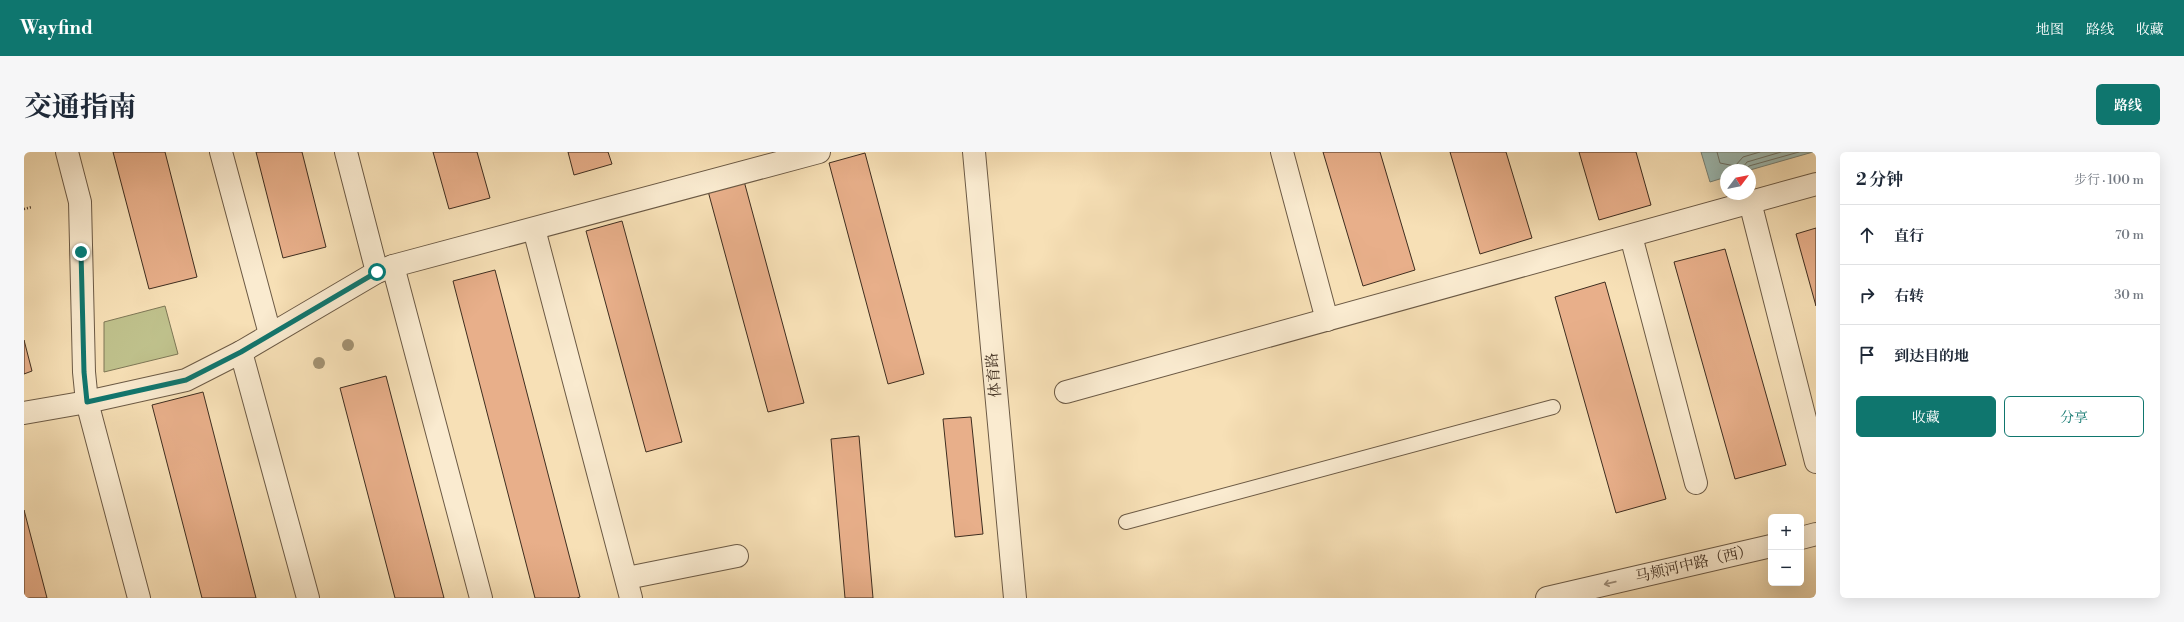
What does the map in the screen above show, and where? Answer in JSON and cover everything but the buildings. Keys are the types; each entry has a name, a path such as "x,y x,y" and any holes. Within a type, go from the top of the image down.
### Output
{"street":[{"path":"67,152 80,202 84,372 87,402 139,598"},
{"path":"221,152 270,334"},
{"path":"346,152 385,269 482,598"},
{"path":"24,413 87,402 186,380 241,352 385,269 820,152"},
{"name":"体育路","path":"974,152 1015,598"},
{"path":"1282,152 1327,320"},
{"path":"1066,392 1816,184"},
{"path":"1750,202 1816,462"},
{"path":"534,229 629,588 737,556"},
{"path":"1631,236 1696,483"},
{"path":"241,352 308,598"},
{"path":"1804,537 1816,534"},
{"name":"马颊河中路（西）","path":"1547,598 1768,547"}],"lane":[{"path":"1126,522 1553,406"}],"path":[{"path":"24,209 32,207"}],"green space":[{"path":"165,306 178,354 104,372 104,322"}],"water":[{"path":"1701,152 1813,152 1756,168 1756,164 1720,164 1720,179 1710,182"}],"route":[{"path":"81,252 84,372 87,402 186,380 241,352 377,272"}]}
